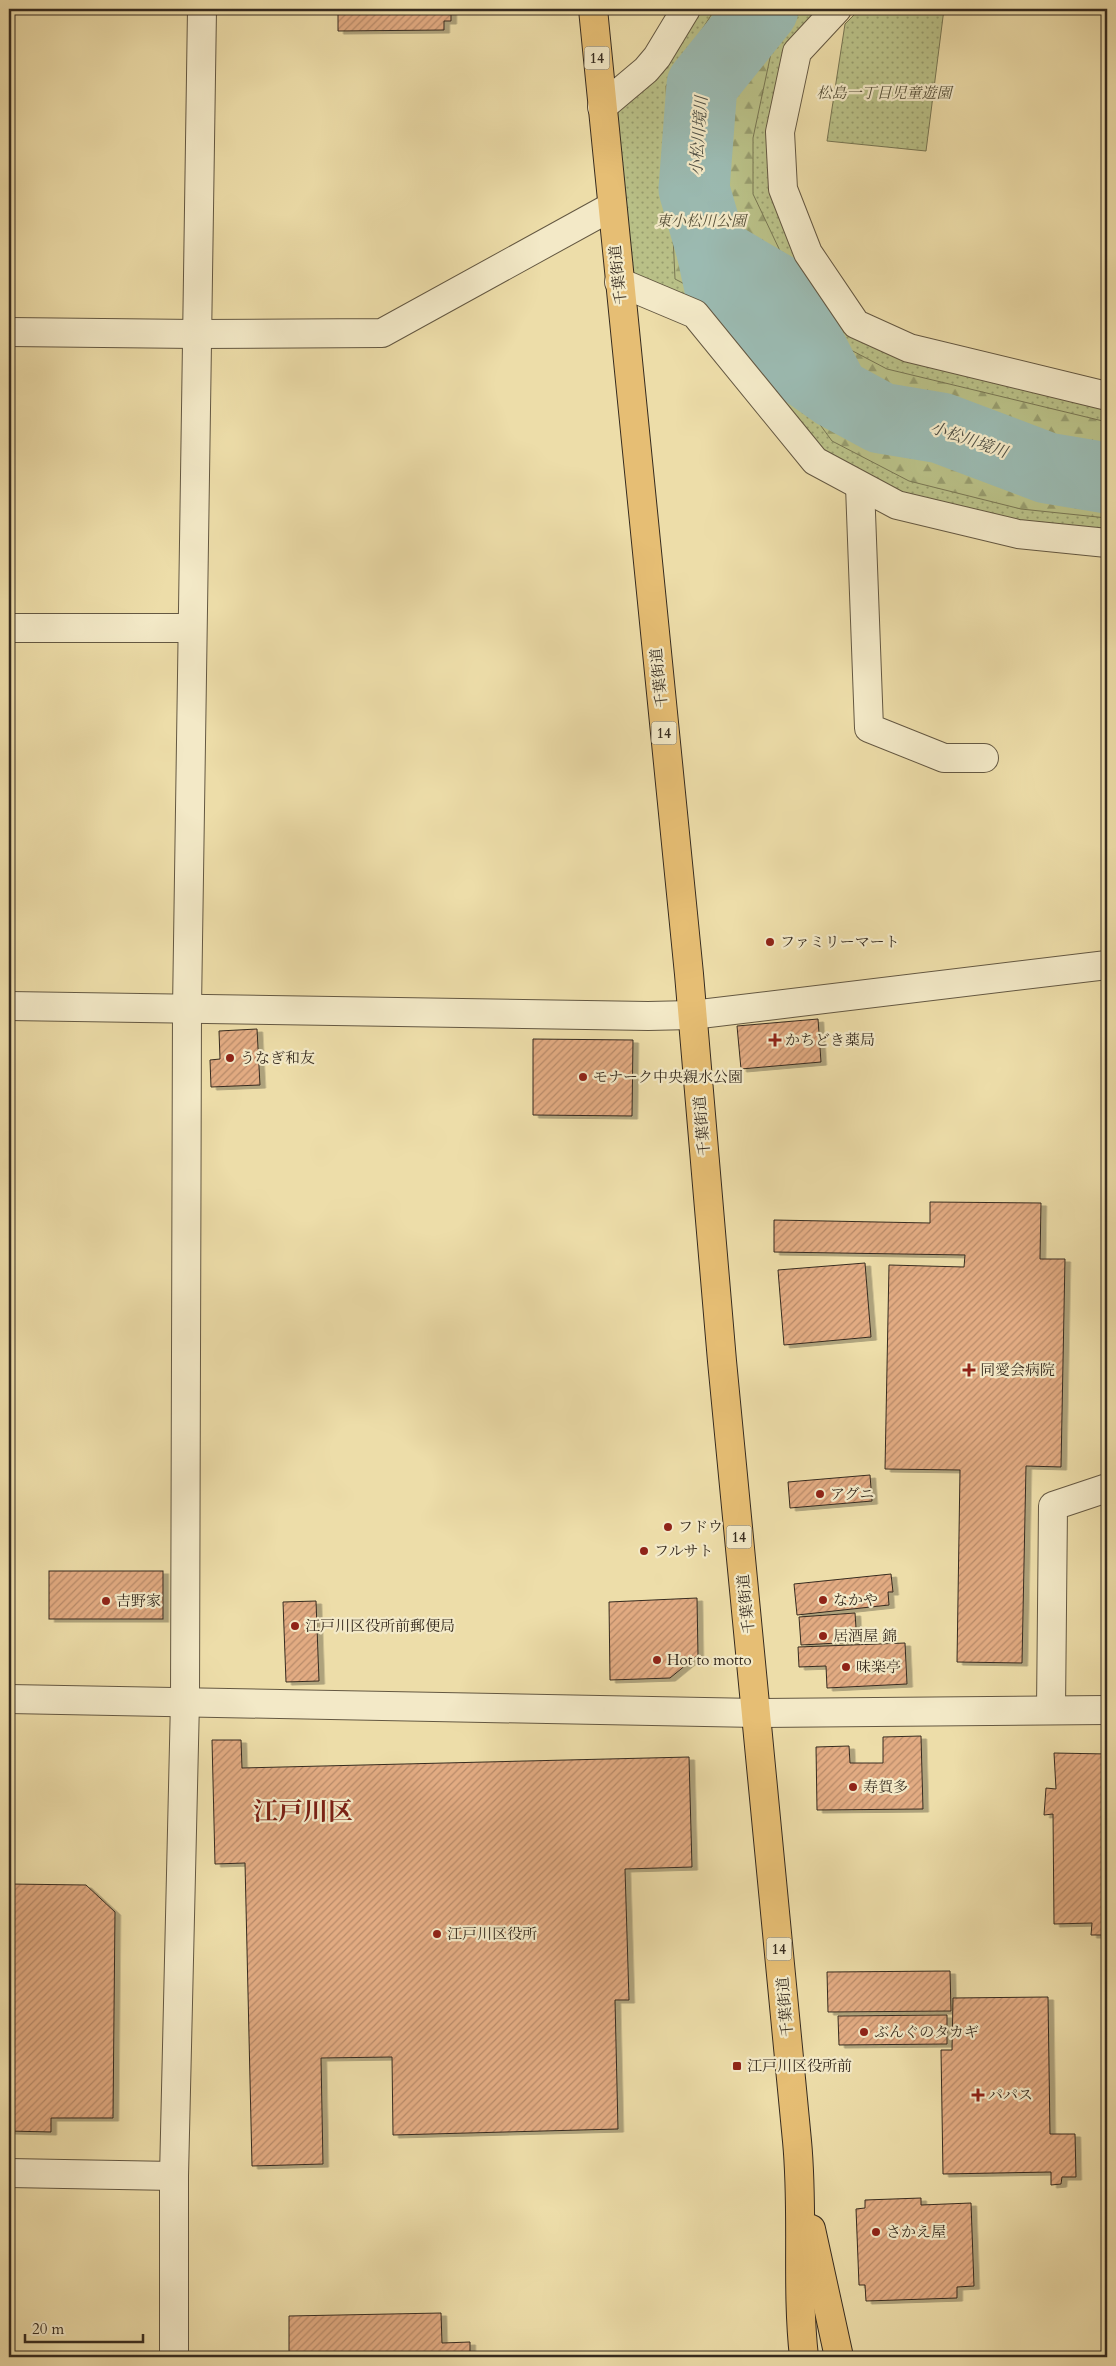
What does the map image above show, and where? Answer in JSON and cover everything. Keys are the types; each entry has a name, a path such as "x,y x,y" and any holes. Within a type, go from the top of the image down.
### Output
{"highway":[{"name":"千葉街道","path":"593,9 692,1015 723,1370 801,2184 799,2314 804,2357"},
{"name":"千葉街道","path":"801,2184 839,2357"}],"street":[{"path":"174,2357 174,2176 185,1701 187,1009 202,9"},
{"path":"602,107 646,70 657,57 686,9"},
{"path":"837,9 797,52 780,132 783,189 808,253 856,324 909,348 1107,393"},
{"path":"9,332 382,333 611,207"},
{"path":"619,282 695,314 815,461 860,486 896,505 1009,532 1107,543"},
{"path":"860,486 869,728 944,758 984,758"},
{"path":"9,628 192,628"},
{"path":"9,1006 648,1016 692,1015 1107,966"},
{"path":"1051,1710 1053,1506 1107,1488"},
{"path":"9,1699 757,1713 1107,1710"},
{"path":"9,2173 174,2176"}],"green space":[{"name":"東小松川公園","path":"686,9 837,9 797,52 783,189 856,324 1107,396 1107,543 1018,534 823,465 695,314 619,282 602,107"},
{"path":"715,9 804,9 774,39 753,138 753,194 791,274 828,338 887,369 1107,422 1107,518 1021,509 909,481 832,441 737,311 675,279 666,86"},
{"name":"松島一丁目児童遊園","path":"860,9 944,9 926,151 827,141 845,24"}],"building":[{"path":"248,9 451,9 451,21 444,21 444,30 338,31 338,10 248,11"},
{"path":"818,1019 821,1062 741,1069 737,1026"},
{"path":"257,1029 260,1085 211,1087 210,1060 220,1059 219,1031"},
{"name":"モナーク中央親水公園","path":"533,1039 633,1040 632,1116 533,1115"},
{"path":"930,1202 1041,1203 1040,1259 1065,1259 1061,1467 1026,1466 1022,1663 957,1662 960,1470 885,1469 889,1265 964,1267 965,1255 774,1252 774,1220 930,1223"},
{"path":"865,1263 871,1337 784,1345 778,1270"},
{"path":"870,1475 872,1501 790,1508 788,1482"},
{"path":"49,1571 163,1571 163,1619 49,1619"},
{"path":"891,1574 893,1592 888,1592 889,1605 797,1615 794,1584"},
{"path":"697,1598 698,1655 670,1678 610,1680 609,1602"},
{"path":"316,1601 319,1681 286,1682 283,1602"},
{"path":"855,1613 857,1642 801,1645 799,1617"},
{"path":"905,1643 907,1684 827,1688 826,1666 799,1667 798,1647"},
{"path":"921,1736 923,1809 817,1810 816,1747 849,1746 850,1763 883,1763 883,1737"},
{"name":"江戸川区役所","path":"212,1740 241,1740 242,1768 689,1757 692,1867 625,1869 629,2000 615,2000 618,2129 393,2135 392,2057 321,2058 323,2164 252,2166 245,1863 215,1864"},
{"path":"1054,1753 1107,1754 1107,1935 1091,1935 1092,1923 1054,1924 1053,1814 1044,1815 1046,1788 1056,1789"},
{"path":"9,1884 86,1885 115,1912 113,2118 51,2118 51,2132 9,2131"},
{"path":"950,1971 951,2011 828,2012 827,1972"},
{"path":"1048,1997 1050,2134 1075,2134 1076,2177 1062,2177 1061,2184 1051,2185 1051,2172 943,2174 941,2050 952,2050 953,1998"},
{"path":"947,2015 947,2044 839,2045 838,2016"},
{"path":"921,2198 921,2205 971,2203 974,2286 957,2287 957,2298 866,2301 865,2285 859,2285 856,2209 865,2208 865,2200"},
{"path":"441,2313 442,2343 470,2342 470,2357 289,2357 289,2316"}],"waterway":[{"name":"小松川境川","path":"763,9 702,85 694,189 712,251 726,316 835,393 881,418 941,428 1047,468 1107,478"},
{"name":"小松川境川","path":"712,251 782,292 830,384"}],"place":[{"name":"ファミリーマート","path":"770,942"},
{"name":"かちどき薬局","path":"775,1040"},
{"name":"うなぎ和友","path":"230,1058"},
{"name":"モナーク中央親水公園","path":"583,1077"},
{"name":"同愛会病院","path":"969,1370"},
{"name":"アグニ","path":"820,1494"},
{"name":"フドウ","path":"668,1527"},
{"name":"フルサト","path":"644,1551"},
{"name":"なかや","path":"823,1600"},
{"name":"吉野家","path":"106,1601"},
{"name":"江戸川区役所前郵便局","path":"295,1626"},
{"name":"居酒屋 錦","path":"823,1636"},
{"name":"Hot to motto","path":"657,1660"},
{"name":"味楽亭","path":"846,1667"},
{"name":"寿賀多","path":"853,1787"},
{"name":"江戸川区役所","path":"437,1934"},
{"name":"ぶんぐのタカギ","path":"864,2032"},
{"name":"江戸川区役所前","path":"737,2066"},
{"name":"パパス","path":"978,2095"},
{"name":"さかえ屋","path":"876,2232"}],"district":[{"name":"江戸川区","path":"303,1812"}]}
